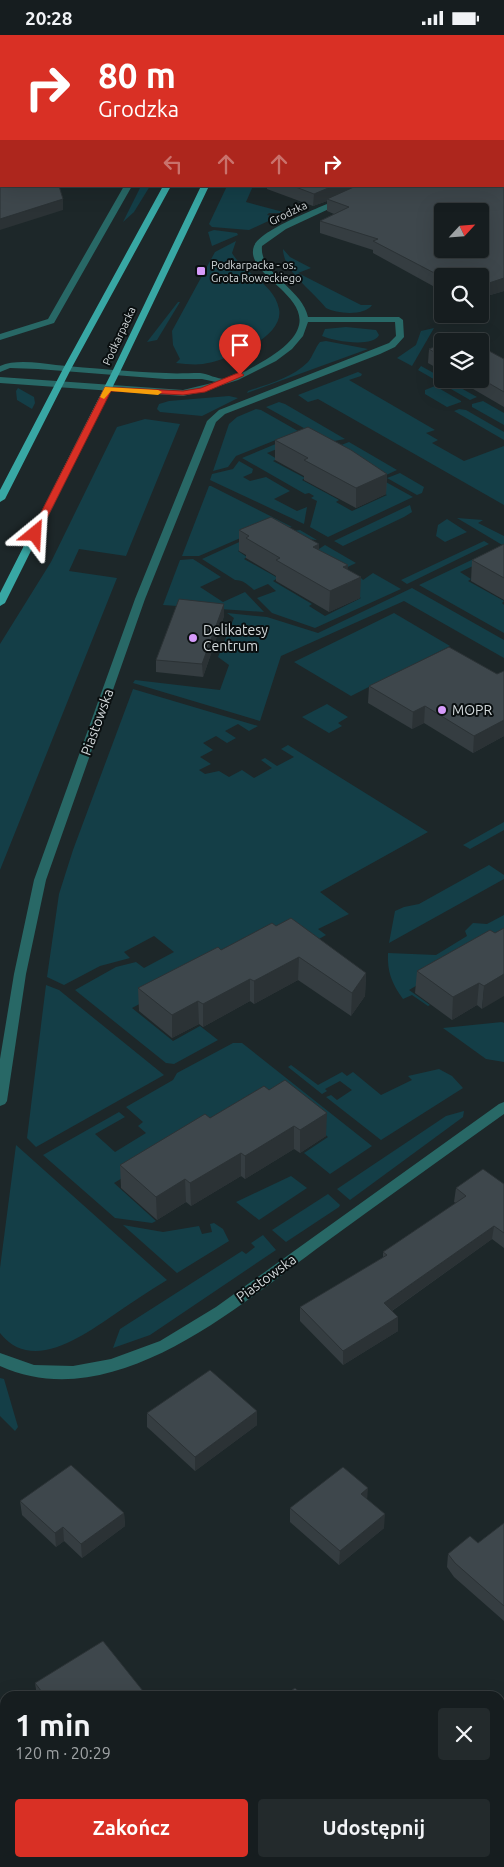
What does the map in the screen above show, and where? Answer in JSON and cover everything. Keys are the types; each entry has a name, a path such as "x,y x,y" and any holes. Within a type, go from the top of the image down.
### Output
{"main road":[{"name":"Podkarpacka","path":"0,499 67,369 167,187"},
{"name":"Podkarpacka","path":"0,603 108,389 205,187"}],"street":[{"path":"0,337 51,321 127,187"},
{"name":"Grodzka","path":"304,319 298,300 263,266 257,254 258,245 288,224 350,197"},
{"path":"0,380 183,393 203,390 257,369 281,354 299,337 304,319"},
{"name":"Piastowska","path":"0,1101 20,974 40,880 140,599 212,421 222,412 392,345 400,337 399,320 304,319"},
{"path":"0,369 9,365 21,365 202,376 223,381"},
{"name":"Piastowska","path":"0,1359 14,1367 44,1372 74,1371 116,1364 147,1353 223,1309 504,1107"}],"shaded area":[{"path":"140,187 149,187 134,212 123,222"},
{"path":"227,187 253,187 246,202 287,213 269,213 267,215 277,217 249,230 212,227 209,224"},
{"path":"214,230 237,233 238,235 212,246 208,232"},
{"path":"236,241 232,253 271,292 279,309 278,320 273,329 263,338 238,353 203,364 176,363 180,359 173,345 172,331 215,252"},
{"path":"283,249 290,257 311,268 298,273 361,305 372,305 363,311 351,313 337,312 326,308 293,273 284,257"},
{"path":"178,302 180,302 157,340 147,342"},
{"path":"346,327 376,330 379,335 375,339 361,342 335,340 322,336 325,329"},
{"path":"434,328 412,366 397,358 416,345 421,331"},
{"path":"326,341 368,349 247,393 280,380 302,368 308,362 320,342"},
{"path":"421,366 434,373 434,379 418,370"},
{"path":"358,372 362,374 361,376 349,380 435,430 426,433 438,440 432,443 464,461 504,446 504,505 318,399 308,402 298,395"},
{"path":"434,386 461,402 447,407 425,394 425,390"},
{"path":"18,388 34,397 35,403 32,409 17,400 16,391"},
{"path":"449,388 461,388 477,397 470,400"},
{"path":"229,396 238,398 202,416 160,412 157,409 159,404 169,401"},
{"path":"483,401 504,413 504,425 472,407 472,404"},
{"path":"279,402 345,439 329,442 266,407"},
{"path":"256,409 298,431 236,456 228,467 213,471 229,424 237,417"},
{"path":"459,409 466,410 504,432 504,440 454,411"},
{"path":"145,419 180,424 126,556 79,549 69,571 117,578 0,870 0,644 51,562 117,427"},
{"path":"302,433 302,439 267,453 277,459 273,461 305,478 302,480 339,500 336,502 352,511 387,495 371,487 384,481 413,497 328,537 310,527 317,501 311,498 314,496 309,493 305,494 242,458"},
{"path":"349,442 397,470 384,476 336,447"},
{"path":"239,461 253,469 252,473 243,477 250,481 266,477 290,491 274,499 297,511 307,507 304,524 210,480 212,474 233,469"},
{"path":"400,473 424,487 422,493 417,495 387,478"},
{"path":"209,486 292,527 259,530 199,556 182,556"},
{"path":"410,505 412,512 404,517 343,546 334,541"},
{"path":"457,518 483,520 478,523 504,536 504,546"},
{"path":"447,519 467,532 445,542 436,536 438,525"},
{"path":"300,530 317,540 273,535 238,551 247,557 244,559 278,578 273,581 312,604 309,606 325,616 361,598 344,588 361,578 363,580 373,573 401,589 315,628 272,613 257,598 276,591 268,584 254,590 202,559 248,538"},
{"path":"484,541 489,544 407,584 401,580"},
{"path":"325,545 356,563 331,575 316,551"},
{"path":"482,555 488,559 460,572 471,579 468,581 504,601 502,603 504,605 504,633 419,585"},
{"path":"193,559 221,577 200,587 223,602 245,592 264,612 163,605 180,560"},
{"path":"412,588 504,640 504,658 404,601 281,656 260,721 133,683 135,680 220,690 229,665 218,657 234,618 227,613 267,617 318,633"},
{"path":"394,613 450,646 351,696 294,662"},
{"path":"133,689 258,726 249,731 238,724 225,731 236,738 227,743 216,736 203,743 213,750 200,757 211,764 199,770 205,774 219,771 229,777 242,770 254,778 272,768 261,760 265,758 277,766 294,757 281,749 288,745 428,832 320,892 349,914 318,929 326,935 312,943 330,969 156,995 132,1008 173,1041 200,1026 218,1040 174,1064 166,1063 75,990 116,967 136,962 144,968 174,952 154,936 124,952 130,958 100,966 64,985 47,977 59,894 73,850"},
{"path":"327,704 348,717 338,723 342,726 329,733 302,717"},
{"path":"504,822 504,830 470,849 463,845"},
{"path":"489,865 504,875 504,879 389,943 395,911 419,904"},
{"path":"504,915 504,947 431,977 409,990 430,1005 428,1006 412,995 403,999 391,977 388,966 388,953 436,955 467,936 465,931 473,923 487,924"},
{"path":"46,985 59,990 164,1075 36,1147 27,1138"},
{"path":"504,1023 504,1062 486,1059 443,1028"},
{"path":"233,1043 242,1043 372,1146 330,1174 304,1153 328,1137 284,1101 139,1168 114,1183 156,1221 152,1223 115,1218 43,1155 119,1112 125,1117 95,1134 115,1152 146,1133 138,1126 143,1122 126,1107 173,1080 177,1073"},
{"path":"291,1065 318,1085 342,1072 347,1076 353,1072 381,1095 412,1080 408,1076 439,1069 452,1076 463,1088 381,1140 326,1097 331,1095 337,1100 352,1090 340,1081 325,1089 327,1091 322,1094 288,1067"},
{"path":"464,1111 463,1117 350,1200 337,1189 446,1116"},
{"path":"16,1145 167,1280 88,1332 58,1347 42,1351 27,1350 13,1345 0,1333 0,1268"},
{"path":"291,1176 307,1188 259,1220 236,1202"},
{"path":"328,1194 340,1205 339,1207 286,1242 272,1230"},
{"path":"214,1223 223,1229 229,1241 177,1273 123,1225 163,1232 199,1226 202,1234 212,1232 210,1224"},
{"path":"263,1235 276,1250 150,1335 113,1348 120,1329 242,1251 246,1254 255,1247 251,1243"},
{"path":"0,1378 4,1379 18,1427 15,1431 0,1416"}],"building":[{"path":"0,187 59,187 63,199 0,219"},
{"path":"296,187 331,187 314,194"},
{"path":"354,187 504,187 504,278 489,283 489,268 434,268 434,273 373,241 378,239 320,221 349,207 327,199"},
{"path":"489,351 504,359 504,392 489,383"},
{"path":"308,427 351,450 387,474 356,488 304,460 308,458 275,440"},
{"path":"271,517 319,544 313,547 348,565 343,567 361,577 330,591 276,560 280,558 246,538 249,536 239,530"},
{"path":"504,544 504,578 472,560"},
{"name":"Delikatesy Centrum","path":"179,599 224,604 202,664 156,660"},
{"name":"MOPR","path":"449,647 497,674 504,671 504,720 474,736 425,706 413,712 369,686"},
{"path":"291,918 366,973 352,993 299,957 254,981 250,979 203,1004 198,1001 172,1015 138,988 218,947 221,950 272,923 276,926"},
{"path":"504,928 504,974 484,986 479,983 453,997 417,971 490,930 495,933"},
{"path":"285,1080 327,1113 300,1130 294,1126 245,1156 241,1153 190,1183 185,1179 156,1197 120,1165 205,1114 210,1118 264,1086 269,1090"},
{"path":"483,1169 504,1184 504,1233 494,1226 384,1303 398,1317 343,1351 300,1307 387,1255 383,1252 466,1196 456,1188"},
{"path":"210,1370 257,1411 195,1457 147,1413"},
{"path":"71,1465 124,1513 81,1544 63,1527 55,1533 20,1501"},
{"path":"343,1467 368,1488 361,1494 385,1514 340,1551 290,1508"},
{"path":"504,1523 504,1606 455,1563 448,1554 470,1536 478,1543"},
{"path":"103,1641 143,1691 41,1691 35,1683"}],"slow traffic":[{"path":"104,397 108,389 158,392"}],"place":[{"name":"Podkarpacka - os. Grota Roweckiego","path":"201,271"},
{"name":"Delikatesy Centrum","path":"193,638"},
{"name":"MOPR","path":"442,710"}],"route":[{"path":"35,534 108,389 183,393 203,390 240,375"}]}
